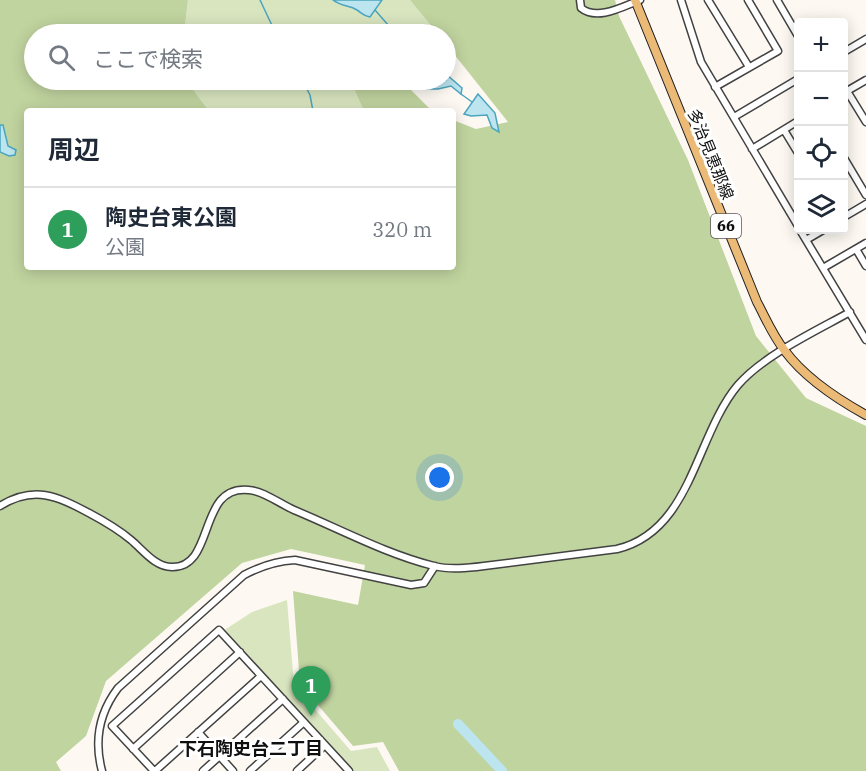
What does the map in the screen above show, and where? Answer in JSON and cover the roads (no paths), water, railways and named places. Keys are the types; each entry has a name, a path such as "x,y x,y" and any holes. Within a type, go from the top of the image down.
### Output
{"main road":[{"name":"多治見恵那線","path":"637,0 757,302 791,359 818,384 866,415"}],"street":[{"path":"580,0 581,8 592,15 601,14 637,0"},
{"path":"708,0 749,67"},
{"path":"716,87 778,51 748,0"},
{"path":"777,0 794,29"},
{"path":"684,1 701,62 794,220"},
{"path":"848,49 866,39"},
{"path":"866,80 847,91 866,122"},
{"path":"734,117 794,81"},
{"path":"752,149 794,124"},
{"path":"784,130 794,146"},
{"path":"848,166 866,195"},
{"path":"848,215 866,204"},
{"path":"802,234 866,340"},
{"path":"806,240 817,234"},
{"path":"823,268 866,243"},
{"path":"856,249 866,266"},
{"path":"0,506 18,496 31,494 45,494 64,500 117,529 161,565 172,567 182,565 192,559 200,547 215,506 226,495 247,489 388,550 435,566 464,568 617,549 637,543 649,536 668,517 731,394 740,382 783,349 850,312"},
{"path":"102,771 98,736 109,700 118,688 244,575 277,561 295,560 411,585 424,583 435,566"},
{"path":"261,676 155,771 112,726 219,630 325,745 346,770"},
{"path":"133,749 240,652"},
{"path":"203,771 283,699"},
{"path":"250,771 304,722"},
{"path":"198,732 233,771"},
{"path":"297,771 325,745"}],"water":[{"path":"333,0 382,0 370,17"},
{"path":"456,83 462,88 461,94 456,90"},
{"path":"478,94 495,113 499,132 492,128 487,115 464,114"},
{"path":"0,125 3,125 8,146 16,150 15,155 9,156 0,152"}],"waterway":[{"path":"260,0 271,24"},
{"path":"375,10 387,24"},
{"path":"307,90 312,108"},
{"path":"461,94 472,102"},
{"path":"458,724 502,771"}],"place":[{"name":"陶史台東公園","path":"311,716"}],"district":[{"name":"下石陶史台二丁目","path":"251,749"}]}
